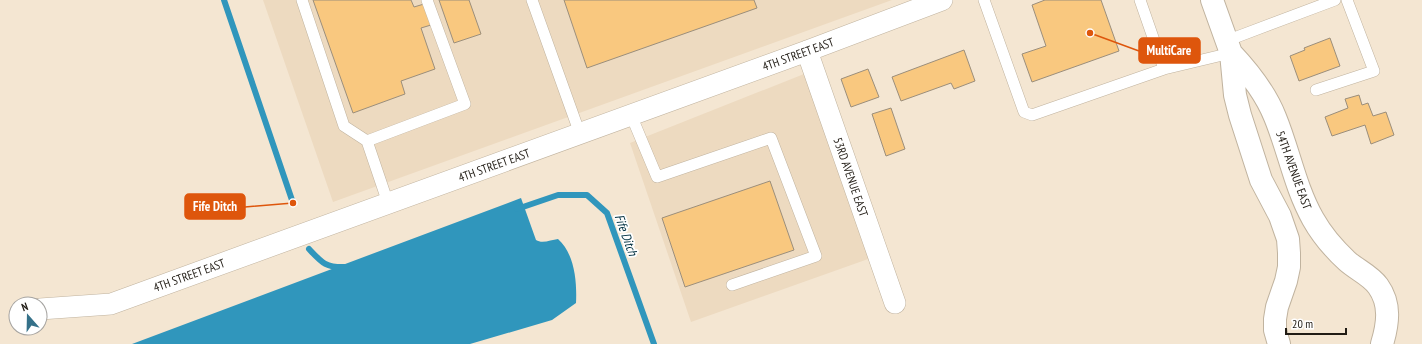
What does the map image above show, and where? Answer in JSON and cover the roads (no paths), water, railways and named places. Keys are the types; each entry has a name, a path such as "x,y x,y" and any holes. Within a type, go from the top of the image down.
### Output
{"main road":[{"name":"54TH AVENUE EAST","path":"1212,0 1228,47 1235,94 1240,115 1261,180 1280,216 1288,238 1290,253 1289,267 1274,319 1279,344"},
{"name":"54TH AVENUE EAST","path":"1228,47 1258,84 1268,101 1276,118 1299,189 1313,219 1334,248 1348,262 1371,278 1384,296 1388,318 1387,328 1382,344"}],"street":[{"name":"4TH STREET EAST","path":"48,308 111,304 807,51 942,0"},
{"name":"53RD AVENUE EAST","path":"807,51 895,303"}],"lane":[{"path":"302,0 344,126 367,141 388,203"},
{"path":"367,141 465,104 427,0"},
{"path":"532,0 580,134"},
{"path":"984,0 1024,112 1032,115 1228,47 1335,0"},
{"path":"1140,0 1164,69"},
{"path":"1316,90 1374,71 1347,0"},
{"path":"631,115 657,177 771,138 816,256 732,285"}],"water":[{"path":"521,198 536,240 544,242 558,239 564,245 574,269 576,303 552,320 470,344 132,344"}],"waterway":[{"name":"Fife Ditch","path":"224,0 293,203"},
{"name":"Fife Ditch","path":"517,209 558,195 587,195 607,213 654,344"},
{"name":"Fife Ditch","path":"309,249 325,264 334,267 346,267"}],"place":[{"name":"MultiCare","path":"1090,33"},
{"name":"Fife Ditch","path":"293,203"}]}
